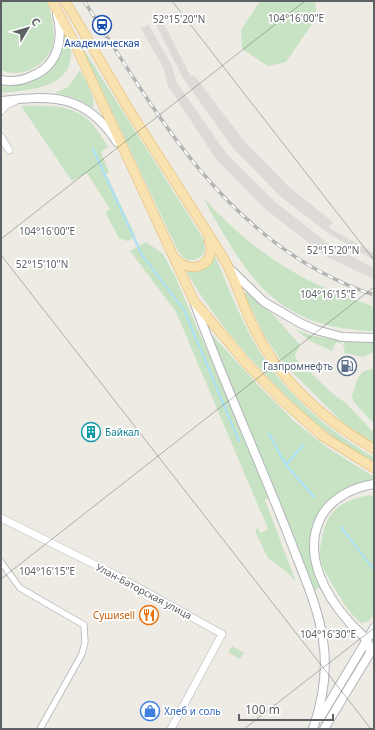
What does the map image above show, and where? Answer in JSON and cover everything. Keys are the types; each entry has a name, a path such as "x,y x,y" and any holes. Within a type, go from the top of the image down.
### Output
{"main road":[{"path":"1,80 7,81 24,79 40,72 52,62 56,54 60,38 59,22 52,1"},
{"path":"52,1 74,42 194,301 206,334 275,499 311,594 320,623 324,652 325,677 322,702 314,729"},
{"path":"65,1 132,115 229,268 255,330 268,353 281,371 303,396 349,433 374,449"},
{"path":"1,100 50,98 63,100 81,106 90,111 106,126 129,160"},
{"path":"174,256 180,263 190,267 200,265 208,259 211,254 211,250 203,227"},
{"path":"229,268 264,302 300,323 316,330 342,337 374,338"},
{"path":"194,301 247,364 292,409 324,437 374,468"},
{"path":"324,729 372,649 366,639 350,622 334,601 320,577 314,556 315,534 323,514 332,503 362,486 374,484"},
{"path":"350,622 363,632 368,633 373,629"},
{"path":"314,729 373,629"}],"street":[{"path":"1,111 9,103 24,98"},
{"path":"1,137 9,150 1,140"},
{"name":"Улан-Баторская улица","path":"1,518 114,574 222,634 171,729"},
{"path":"1,562 20,588 84,625 85,642 82,654 40,729"}],"shaded area":[{"path":"161,18 191,77 194,75 244,141 290,188 333,222 329,228 374,253 374,260 328,233 281,197 233,148 183,78 154,21"},
{"path":"149,25 172,66 177,83 226,153 274,201 330,245 374,268 374,279 327,257 264,208 216,159 168,86 164,69 141,28"}],"green space":[{"path":"1,1 47,1 48,3 53,26 54,38 52,48 44,61 31,70 16,73 1,70"},
{"path":"260,1 315,1 317,17 286,62 268,66 242,49 241,30"},
{"path":"69,26 204,240 205,251 197,259 186,259 177,249 99,84"},
{"path":"64,32 71,54 68,68 63,75 56,81 39,88 1,93 1,85 26,81 42,75 48,70 59,57"},
{"path":"80,70 92,94 94,103 93,107 74,98 55,93 68,87"},
{"path":"21,106 60,107 79,113 94,126 108,147 101,152 109,172 106,174 136,237 127,241 119,238 105,212 110,209 87,173 72,181"},
{"path":"204,198 236,231 273,259 308,280 344,296 372,306 374,310 374,331 348,329 324,324 303,317 268,293 253,277 239,258"},
{"path":"146,242 163,254 175,276 269,498 265,500 296,582 287,572 268,558 256,533 256,529 258,528 260,533 268,529 176,312 130,251"},
{"path":"215,256 247,329 270,367 296,397 326,425 358,448 374,457 374,462 340,442 307,416 263,373 216,317 195,287 186,271 195,272 204,270"},
{"path":"246,292 251,294 266,307 300,345 295,355 296,359 333,394 346,403 374,433 374,443 350,428 339,419 280,359 264,335 244,294"},
{"path":"295,329 310,335 341,341 341,344 337,342 332,351 310,341"},
{"path":"213,336 257,384 294,421 328,448 374,477 374,482 352,488 315,524 321,587 313,591 268,473 211,338"},
{"path":"344,341 374,341 374,352 363,357 344,353"},
{"path":"374,368 374,424 353,401 352,396 357,380 362,372"},
{"path":"370,495 374,496 374,613 369,621 362,623 348,609 330,580 323,566 320,552 324,528 332,513 344,503"},
{"path":"232,646 244,653 240,659 228,652"}],"waterway":[{"path":"93,149 142,255 184,310 239,441"},
{"path":"269,434 286,465 314,497"},
{"path":"286,465 303,445"},
{"path":"341,527 374,570"}],"railway":[{"path":"84,1 158,115 214,186 245,218 280,246 319,271 374,295"}],"place":[{"name":"Академическая","path":"102,25"},
{"name":"Газпромнефть","path":"347,366"},
{"name":"Байкал","path":"91,432"},
{"name":"Сушиsell","path":"149,615"},
{"name":"Хлеб и соль","path":"150,711"}]}
